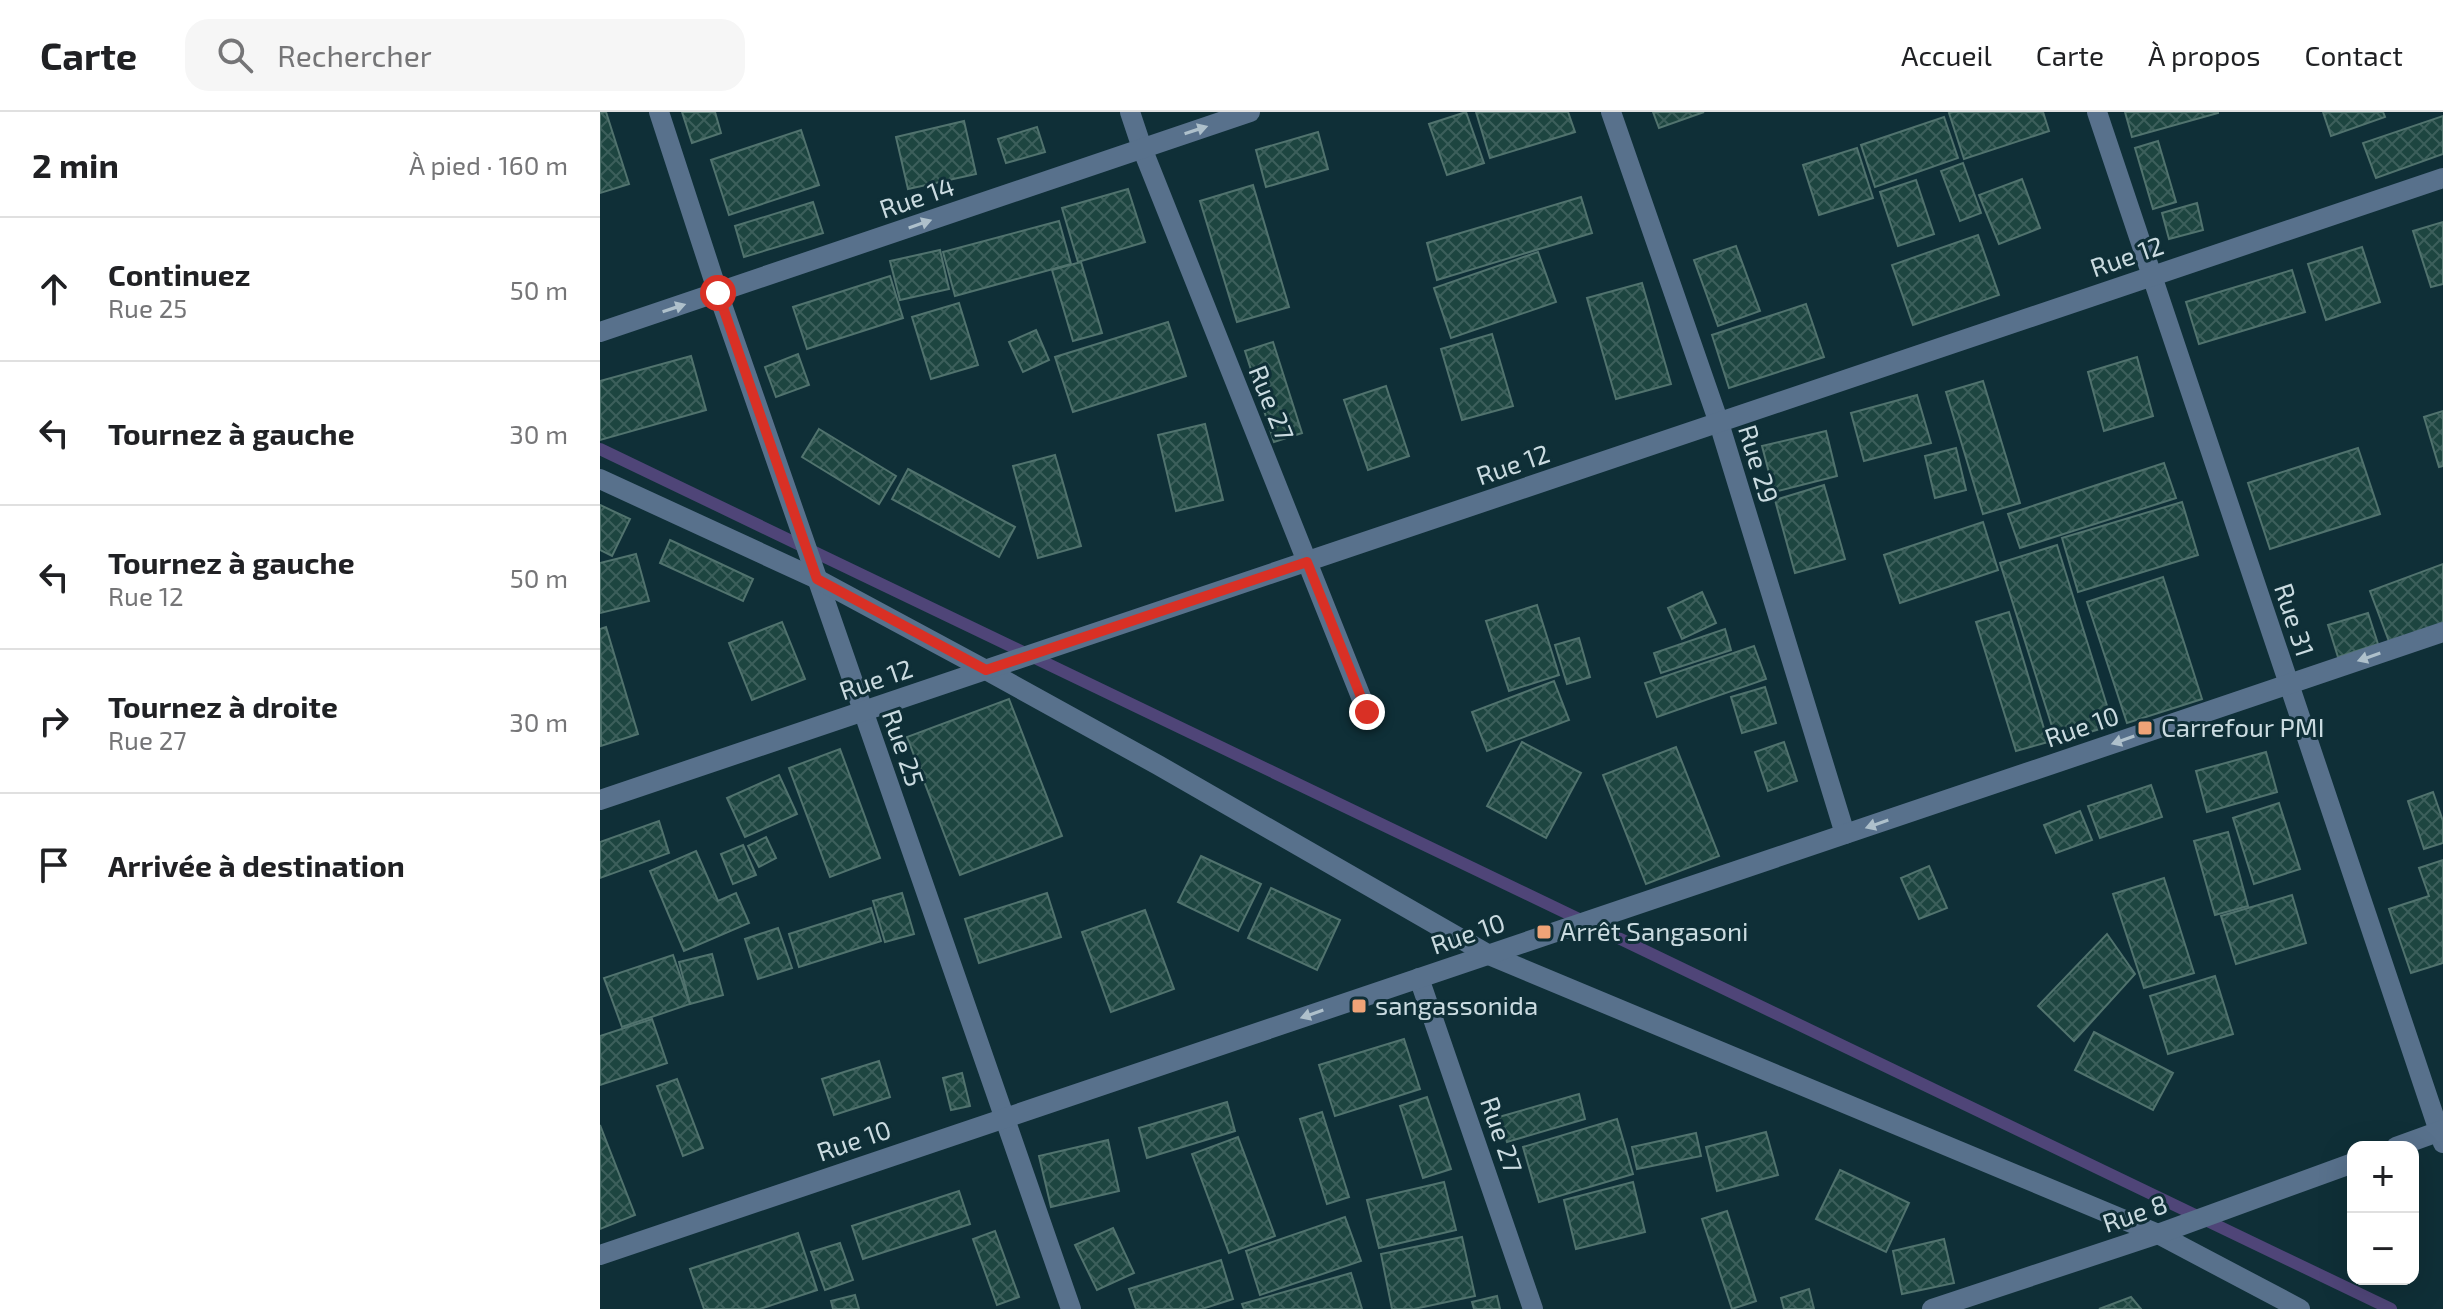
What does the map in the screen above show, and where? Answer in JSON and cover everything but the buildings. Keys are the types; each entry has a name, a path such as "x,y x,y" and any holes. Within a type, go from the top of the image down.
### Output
{"street":[{"name":"Rue 25","path":"659,112 718,293 1071,1309"},
{"name":"Rue 27","path":"1130,112 1367,712"},
{"name":"Rue 14","path":"600,332 1250,112"},
{"name":"Rue 29","path":"1611,112 1719,423 1845,834"},
{"name":"Rue 31","path":"2097,112 2441,1135"},
{"name":"Rue 12","path":"600,800 2443,178"},
{"path":"600,479 817,579 1158,765 1489,955 2158,1234 2300,1309"},
{"name":"Rue 10","path":"600,1255 2443,632"},
{"name":"Rue 27","path":"1419,978 1533,1309"},
{"path":"2418,1141 2441,1135"},
{"name":"Rue 8","path":"1932,1309 1987,1300 2347,1165"}],"waterway":[{"path":"600,449 2391,1309"}],"place":[{"name":"Carrefour PMI","path":"2145,728"},
{"name":"Arrêt Sangasoni","path":"1544,932"},
{"name":"sangassonida","path":"1359,1006"}],"route":[{"path":"718,293 817,579 986,670 1307,562 1367,712"}]}
